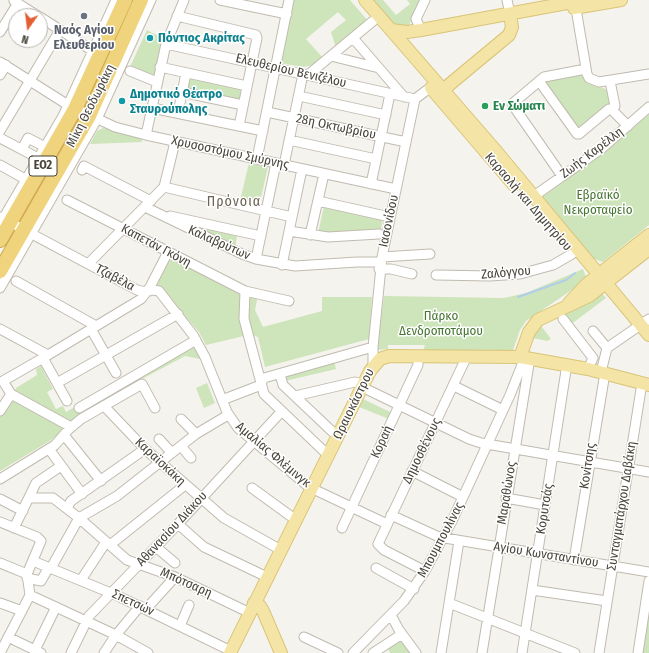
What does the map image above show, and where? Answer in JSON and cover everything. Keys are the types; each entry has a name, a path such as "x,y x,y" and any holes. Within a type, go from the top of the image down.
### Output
{"highway":[{"name":"Μίκη Θεοδωράκη","path":"0,240 3,220 72,107 125,0"},
{"name":"Μίκη Θεοδωράκη","path":"0,271 27,231 93,118 141,0"}],"main road":[{"name":"Καραολή και Δημητρίου","path":"355,0 373,21 402,47 572,254 600,280"},
{"path":"365,0 391,30 402,47 421,30"},
{"path":"391,30 407,32 510,14 526,16 578,3 621,0"},
{"path":"437,88 509,35 512,27 510,14"},
{"name":"Καραολή και Δημητρίου","path":"437,88 534,196 600,280 623,306 644,322 649,335"},
{"path":"600,280 649,235"},
{"path":"525,357 530,330 538,320 566,305 600,280 649,249"},
{"name":"Ωραιοκάστρου","path":"231,652 363,386 374,365 380,359 386,356 525,357 567,364 645,384"},
{"path":"252,608 262,610 279,652"}],"street":[{"path":"3,220 25,179 72,107 93,51 116,0"},
{"path":"93,118 151,0"},
{"path":"146,135 166,44 184,0"},
{"path":"220,0 264,5 287,14"},
{"path":"257,159 289,0"},
{"path":"421,30 416,19 425,0"},
{"path":"507,0 510,14"},
{"path":"0,32 15,2 25,8"},
{"path":"578,3 588,77 593,81 649,74"},
{"path":"177,16 253,33 257,38 239,126"},
{"path":"256,259 266,211 289,140 298,96 306,75 373,21"},
{"path":"48,23 93,51"},
{"path":"0,131 60,30"},
{"path":"353,38 404,97"},
{"name":"Ελευθερίου Βενιζέλου","path":"166,44 415,99"},
{"path":"331,56 379,68"},
{"path":"0,75 3,63"},
{"name":"Χρυσοστόμου Σμύρνης","path":"3,63 72,107 115,127 175,142 396,189"},
{"path":"160,67 247,86"},
{"path":"562,176 512,104 544,77 586,69"},
{"path":"130,71 157,82"},
{"path":"178,113 186,72"},
{"path":"610,80 615,106 612,110"},
{"path":"539,81 577,134 579,134 607,110 612,110"},
{"path":"415,99 437,88"},
{"path":"182,92 243,105"},
{"path":"372,184 390,94"},
{"path":"298,96 386,115"},
{"name":"Ιασονίδου","path":"374,365 373,347 381,263 415,99"},
{"name":"Ζωής Καρέλλη","path":"534,196 601,148 649,107"},
{"path":"152,108 263,131"},
{"path":"612,110 628,126"},
{"name":"28η Οκτωβρίου","path":"267,112 406,142"},
{"path":"0,138 38,158"},
{"path":"22,149 28,138 45,147"},
{"path":"289,140 376,160"},
{"path":"88,264 164,187 175,142"},
{"path":"0,165 25,179"},
{"name":"Καλαβρύτων","path":"83,168 148,204 156,213 242,254 256,259 282,265 295,266 353,262 381,263"},
{"path":"282,265 302,169"},
{"path":"310,235 324,174"},
{"path":"164,187 292,218"},
{"name":"Καπετάν Γκόνη","path":"67,200 242,288 245,291 289,301"},
{"path":"318,201 390,217"},
{"name":"Καλαβρύτων","path":"156,213 261,236"},
{"name":"Τζαβέλα","path":"3,220 27,231 137,290 146,292 153,290 159,291 178,314 198,344"},
{"path":"0,288 27,231"},
{"path":"289,231 328,237 379,234"},
{"path":"71,427 11,394 2,380 45,357 141,299 168,252"},
{"path":"381,263 430,254"},
{"name":"Ζαλόγγου","path":"436,275 490,276 520,274 553,265 572,254"},
{"path":"381,263 391,269 412,274"},
{"path":"16,281 94,328 116,373"},
{"path":"245,291 244,314 264,394 281,412 329,456"},
{"path":"57,383 178,314"},
{"path":"563,319 593,358 588,369"},
{"path":"593,330 607,348 644,322"},
{"path":"0,329 45,357 67,402"},
{"path":"78,408 198,344"},
{"name":"Αμαλίας Φλέμινγκ","path":"198,344 228,415 238,428 312,488 387,524"},
{"path":"222,400 260,382 264,378 373,347"},
{"name":"Κονίτσης","path":"574,560 607,348"},
{"name":"Κοραή","path":"342,528 418,365 418,356"},
{"name":"Δημοσθένους","path":"426,571 378,545 467,356"},
{"name":"Μπουμπουλίνας","path":"353,653 391,615 414,589 426,571 464,497 525,357"},
{"name":"Μαραθώνος","path":"482,653 514,449 525,357"},
{"name":"Κορυτσάς","path":"522,653 567,364"},
{"path":"280,374 282,384 338,438"},
{"path":"295,396 355,382 468,439 486,444 649,472"},
{"path":"0,480 58,443 71,427 142,384 156,408"},
{"name":"Συνταγματάρχου Δαβάκη","path":"599,653 628,468 645,384"},
{"path":"454,386 503,410"},
{"path":"0,411 11,394"},
{"name":"Καραϊσκάκη","path":"104,406 145,449 200,499 224,518 281,550"},
{"name":"Αθανασίου Διάκου","path":"71,653 86,620 178,524 281,412"},
{"path":"0,563 41,581 80,518 117,496 196,434 228,415"},
{"path":"181,419 196,434"},
{"path":"64,435 101,481"},
{"path":"159,439 172,453"},
{"path":"181,446 192,458"},
{"path":"49,449 82,494"},
{"path":"67,508 71,501 145,449"},
{"path":"14,528 36,483 61,466"},
{"path":"412,471 464,497"},
{"path":"81,580 108,544 185,485"},
{"path":"252,488 296,520"},
{"name":"Μπότσαρη","path":"29,498 53,498 80,518 126,560 175,577 252,608"},
{"path":"506,498 545,505"},
{"path":"0,499 23,511"},
{"path":"392,515 433,535 444,538"},
{"path":"0,522 41,540 27,576 30,595 22,611 5,637 0,653"},
{"path":"178,524 204,547 267,577"},
{"name":"Αγίου Κωνσταντίνου","path":"444,538 649,572"},
{"path":"441,653 459,541"},
{"path":"156,547 175,563"},
{"name":"Σπετσών","path":"32,561 111,593 231,652"},
{"path":"376,568 414,589"},
{"path":"104,653 116,635 175,577"},
{"path":"638,653 646,618 649,581"},
{"path":"532,590 607,602"},
{"path":"30,595 86,620 148,653"},
{"path":"0,603 22,611"},
{"path":"449,603 575,653"},
{"path":"180,626 189,605"},
{"path":"5,637 38,652 56,607"},
{"path":"391,615 402,634 416,653"},
{"path":"373,653 385,649 402,634"},
{"path":"304,637 322,649 338,653"}],"green space":[{"path":"292,0 350,0 368,21 336,48 331,32 346,20 338,12 306,39 323,58 314,65 303,67 280,63"},
{"path":"373,0 383,0 396,15 410,4 407,0 421,0 408,27 394,26"},
{"path":"147,30 166,40 156,80 129,69"},
{"path":"582,73 589,84 609,90 612,102 578,132 543,82 547,79"},
{"path":"187,74 245,87 242,103 184,90"},
{"name":"Εβραϊκό Νεκροταφείο","path":"649,114 649,225 603,262 592,258 541,198 612,146"},
{"path":"103,128 142,139 142,142 90,144 97,131"},
{"path":"249,163 268,167 259,206 240,201"},
{"path":"324,206 383,219 380,233 318,233"},
{"path":"200,227 237,236 235,248 199,231"},
{"path":"170,259 241,293 240,314 244,336 206,345 199,332 157,284"},
{"name":"Πάρκο Δενδροποτάμου","path":"583,269 586,277 585,281 526,321 520,330 513,350 423,351 425,345 388,345 388,349 377,350 384,296 504,298 526,293"},
{"path":"601,292 606,298 570,325 564,314"},
{"name":"Πάρκο Δενδροποτάμου","path":"249,293 258,295 255,310 263,327 322,311 322,297 372,297 369,339 265,367 258,337 252,335 248,315"},
{"path":"542,327 551,339 547,341 533,338 536,331"},
{"path":"191,341 200,359 185,356 144,378 102,404 61,434 0,471 0,416 12,398 16,388 37,375 36,369 41,366 53,389 47,392 56,409 63,406 66,412"},
{"path":"334,360 336,369 285,381 283,373"},
{"path":"207,383 215,403 204,408 196,388"},
{"path":"363,399 392,413 389,419 359,407"},
{"path":"649,604 649,653 641,653"},
{"path":"401,636 413,653 390,653 387,646"}],"waterway":[{"path":"518,297 566,280 575,273"}],"place":[{"name":"Ναός Αγίου Ελευθερίου","path":"84,16"},
{"name":"Πόντιος Ακρίτας","path":"150,38"},
{"name":"Δημοτικό Θέατρο Σταυρούπολης","path":"122,101"},
{"name":"Εν Σώματι","path":"485,106"}],"district":[{"name":"Πρόνοια","path":"234,202"}]}
